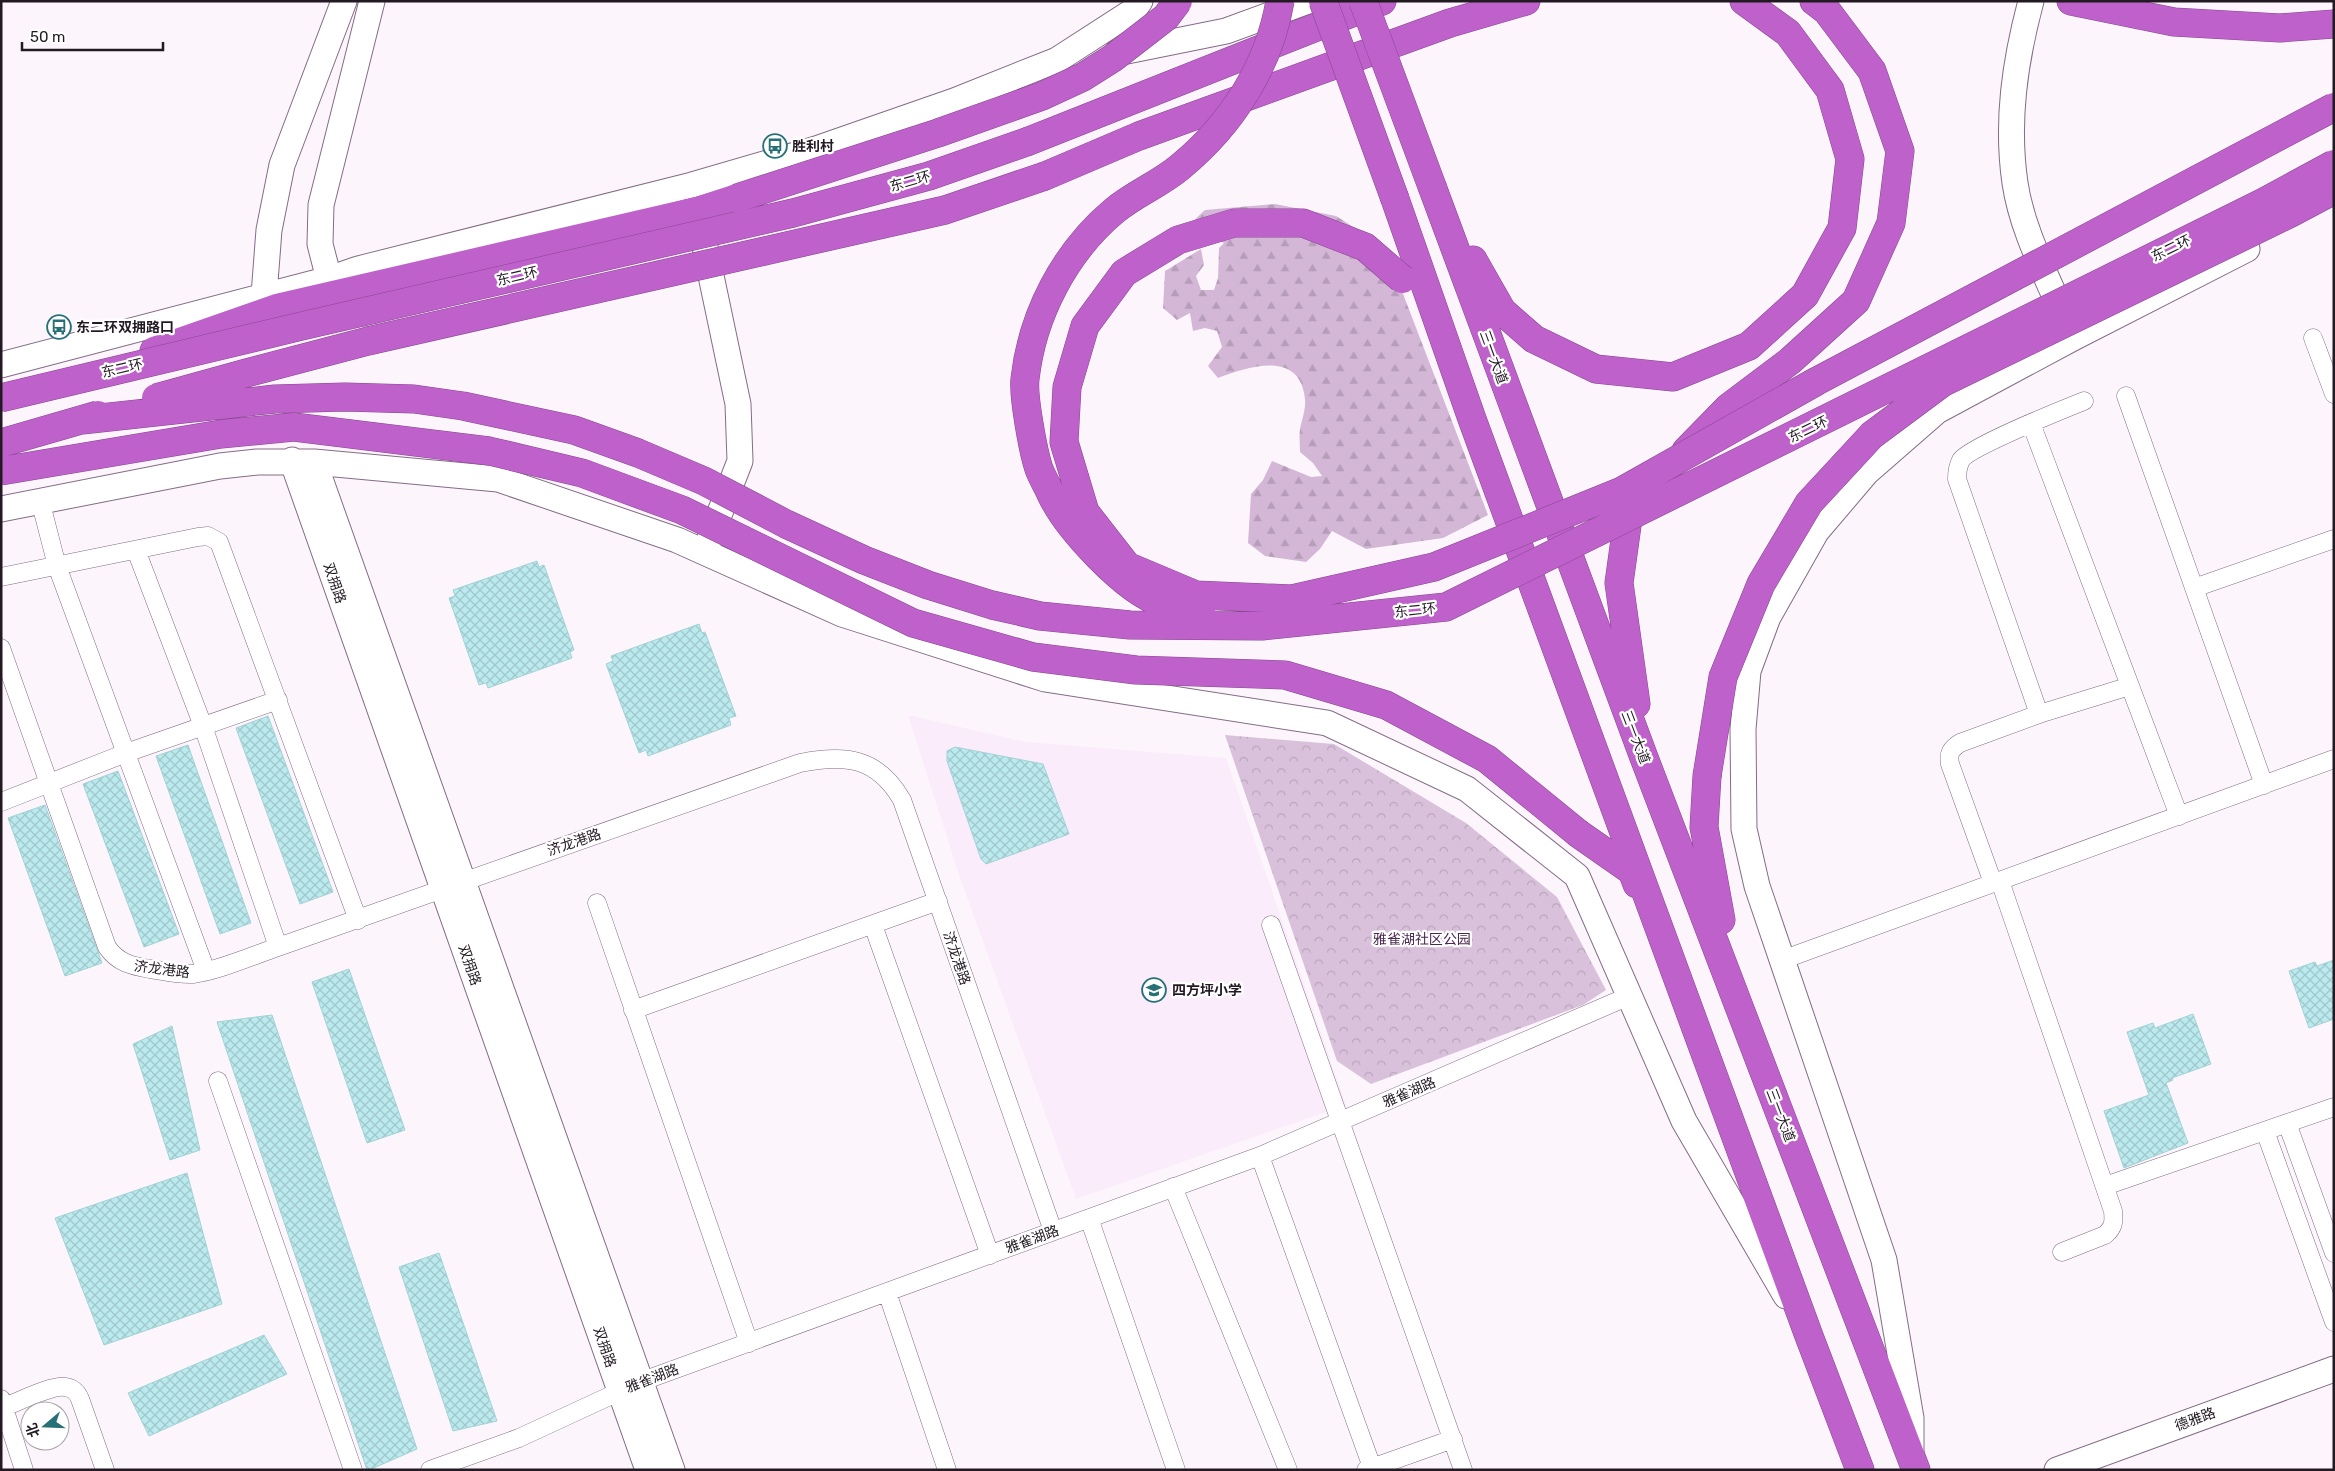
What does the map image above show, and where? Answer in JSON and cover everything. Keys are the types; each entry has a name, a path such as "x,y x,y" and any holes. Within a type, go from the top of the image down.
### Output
{"highway":[{"path":"78,378 277,308 694,198 737,198 938,133 1042,96 1083,78 1166,18 1178,1"},
{"path":"1262,626 1161,602 1125,580 1082,541 1055,503 1039,468 1030,425 1025,381 1030,347 1048,300 1064,267 1086,237 1114,210 1179,168 1224,122 1249,86 1264,58 1276,21 1280,1"},
{"path":"1323,1 1472,419 1860,1470"},
{"name":"三一大道","path":"1363,1 1643,755 1913,1463"},
{"name":"东二环","path":"1,398 78,378 793,213 929,176 1029,142 1382,1"},
{"path":"1,443 250,372 368,341 945,210 1045,176 1140,136 1422,33 1526,1"},
{"path":"1433,189 1502,311 1534,339 1596,369 1674,377 1749,346 1805,295 1842,228 1850,159 1830,90 1788,33 1744,1"},
{"path":"1643,755 1619,584 1629,511 1729,407 1790,361 1856,301 1891,223 1900,151 1885,106 1872,71 1827,12 1814,1"},
{"path":"2071,1 2174,22 2280,28 2334,24"},
{"path":"1472,419 1402,279 1365,247 1303,223 1234,223 1178,240 1124,273 1085,326 1067,387 1064,442 1086,512 1127,566 1196,595 1292,599 1434,567 1622,491 1817,381 2334,107"},
{"name":"东二环","path":"1262,626 1446,607 2219,224 2334,164"},
{"path":"1742,1014 1714,893 1704,827 1707,776 1723,678 1761,584 1809,503 1872,436 1942,383 2334,190"},
{"path":"82,420 284,399 345,397 414,399 463,406 574,430 638,453 704,481 786,524 864,560 928,585 992,605 1040,616 1130,625 1262,626"},
{"path":"1,471 221,434 294,427 489,451 582,473 682,510 922,626 1033,657 1136,670 1285,675 1386,706 1487,759 1580,834 1632,871 1710,1065"}],"street":[{"path":"264,295 269,230 282,165 344,1"},
{"path":"329,279 320,244 321,205 372,1"},
{"path":"1,365 329,279 358,269 694,198 816,149 954,101 1057,60 1133,11 1140,1"},
{"path":"1057,60 1084,60 1226,31 1308,1"},
{"path":"2031,1 2018,48 2012,101 2012,143 2015,184 2028,228 2073,338"},
{"path":"694,198 738,404 740,461 705,553"},
{"path":"1913,1463 1911,1418 1884,1260 1782,960 1758,886 1744,829 1743,730 1748,671 1768,617 1816,532 1867,472 1937,411 2073,338 2334,204"},
{"path":"2313,338 2334,394"},
{"path":"2126,396 2264,784"},
{"path":"2039,714 1957,479 1962,459 2031,424 2084,401"},
{"path":"2031,424 2179,816"},
{"path":"1,509 220,466 303,461 498,479 677,540 842,614 1045,679 1327,723 1467,789 1577,876 1684,1121 1809,1336"},
{"name":"双拥路","path":"303,461 630,1386 672,1470"},
{"path":"40,500 57,566 206,971"},
{"path":"1,577 198,537 208,536 219,542 358,920"},
{"path":"2194,588 2334,540"},
{"path":"136,550 204,726 278,947"},
{"name":"济龙港路","path":"1,648 107,947 113,955 130,966 192,974 206,971 358,920 453,884 800,763 828,758 852,760 884,776 894,786 902,800 1053,1231"},
{"path":"2062,1252 2101,1238 2111,1230 2114,1222 2113,1211 1996,882 1950,764 1949,755 1952,748 1960,743 2039,714 2130,686"},
{"path":"1,802 126,753 278,700"},
{"path":"1782,960 2334,759"},
{"path":"634,1010 938,901"},
{"path":"597,903 749,1343"},
{"path":"873,925 990,1255"},
{"path":"1271,925 1463,1470"},
{"name":"雅雀湖路","path":"430,1470 519,1438 630,1386 1260,1156 1630,996"},
{"path":"218,1081 353,1470"},
{"path":"2105,1186 2334,1107"},
{"path":"2287,1123 2334,1253"},
{"path":"2265,1131 2334,1322"},
{"path":"1260,1156 1370,1469 1453,1439"},
{"path":"1173,1188 1288,1470"},
{"path":"1089,1218 1176,1470"},
{"path":"887,1292 947,1470"},
{"name":"德雅路","path":"2057,1470 2334,1368"},
{"name":"德雅路","path":"2093,1470 2334,1380"},
{"path":"24,1470 3,1403 64,1386 77,1392 105,1470"},
{"name":"双拥路","path":"630,1386 648,1470"}],"shaded area":[{"name":"四方坪小学","path":"908,715 1026,742 1226,758 1346,1105 1076,1199 959,875"}],"green space":[{"path":"1275,204 1336,216 1385,247 1488,515 1443,538 1366,549 1332,531 1320,549 1306,562 1265,556 1248,543 1251,494 1263,480 1272,461 1311,477 1322,476 1313,463 1300,452 1300,429 1305,403 1301,383 1294,373 1283,367 1271,366 1257,367 1218,378 1208,366 1222,347 1217,331 1205,328 1193,331 1190,313 1177,320 1163,308 1165,271 1201,249 1204,265 1196,276 1201,290 1214,290 1218,278 1219,248 1224,243 1190,224 1205,210"},
{"name":"雅雀湖社区公园","path":"1225,735 1334,744 1466,823 1557,897 1606,990 1583,1005 1371,1084 1337,1061"}],"building":[{"path":"537,561 539,567 544,565 574,650 570,652 572,658 488,688 486,683 479,685 449,598 455,596 453,590"},
{"path":"699,624 702,633 705,632 736,716 729,718 731,725 648,756 646,750 639,753 606,664 613,661 611,656"},
{"path":"268,716 333,892 300,904 236,728"},
{"path":"188,745 251,923 220,934 156,756"},
{"path":"955,747 1043,764 1069,834 986,864 981,859 947,761 947,751"},
{"path":"118,771 179,934 144,947 83,784"},
{"path":"45,805 102,963 65,976 8,818"},
{"path":"2334,960 2334,1019 2309,1028 2289,971 2315,962 2317,966"},
{"path":"349,969 405,1130 367,1143 312,982"},
{"path":"2193,1014 2211,1064 2172,1078 2173,1080 2166,1083 2188,1143 2124,1168 2104,1111 2149,1095 2127,1032 2153,1023 2155,1028"},
{"path":"272,1015 417,1449 369,1470 367,1470 217,1022"},
{"path":"172,1026 200,1150 170,1160 133,1044"},
{"path":"187,1173 222,1304 104,1345 55,1218"},
{"path":"439,1253 497,1421 453,1431 399,1267"},
{"path":"264,1335 287,1374 149,1436 128,1393"}],"place":[{"name":"胜利村","path":"775,146"},
{"name":"东二环双拥路口","path":"59,327"},
{"name":"四方坪小学","path":"1154,990"}]}
